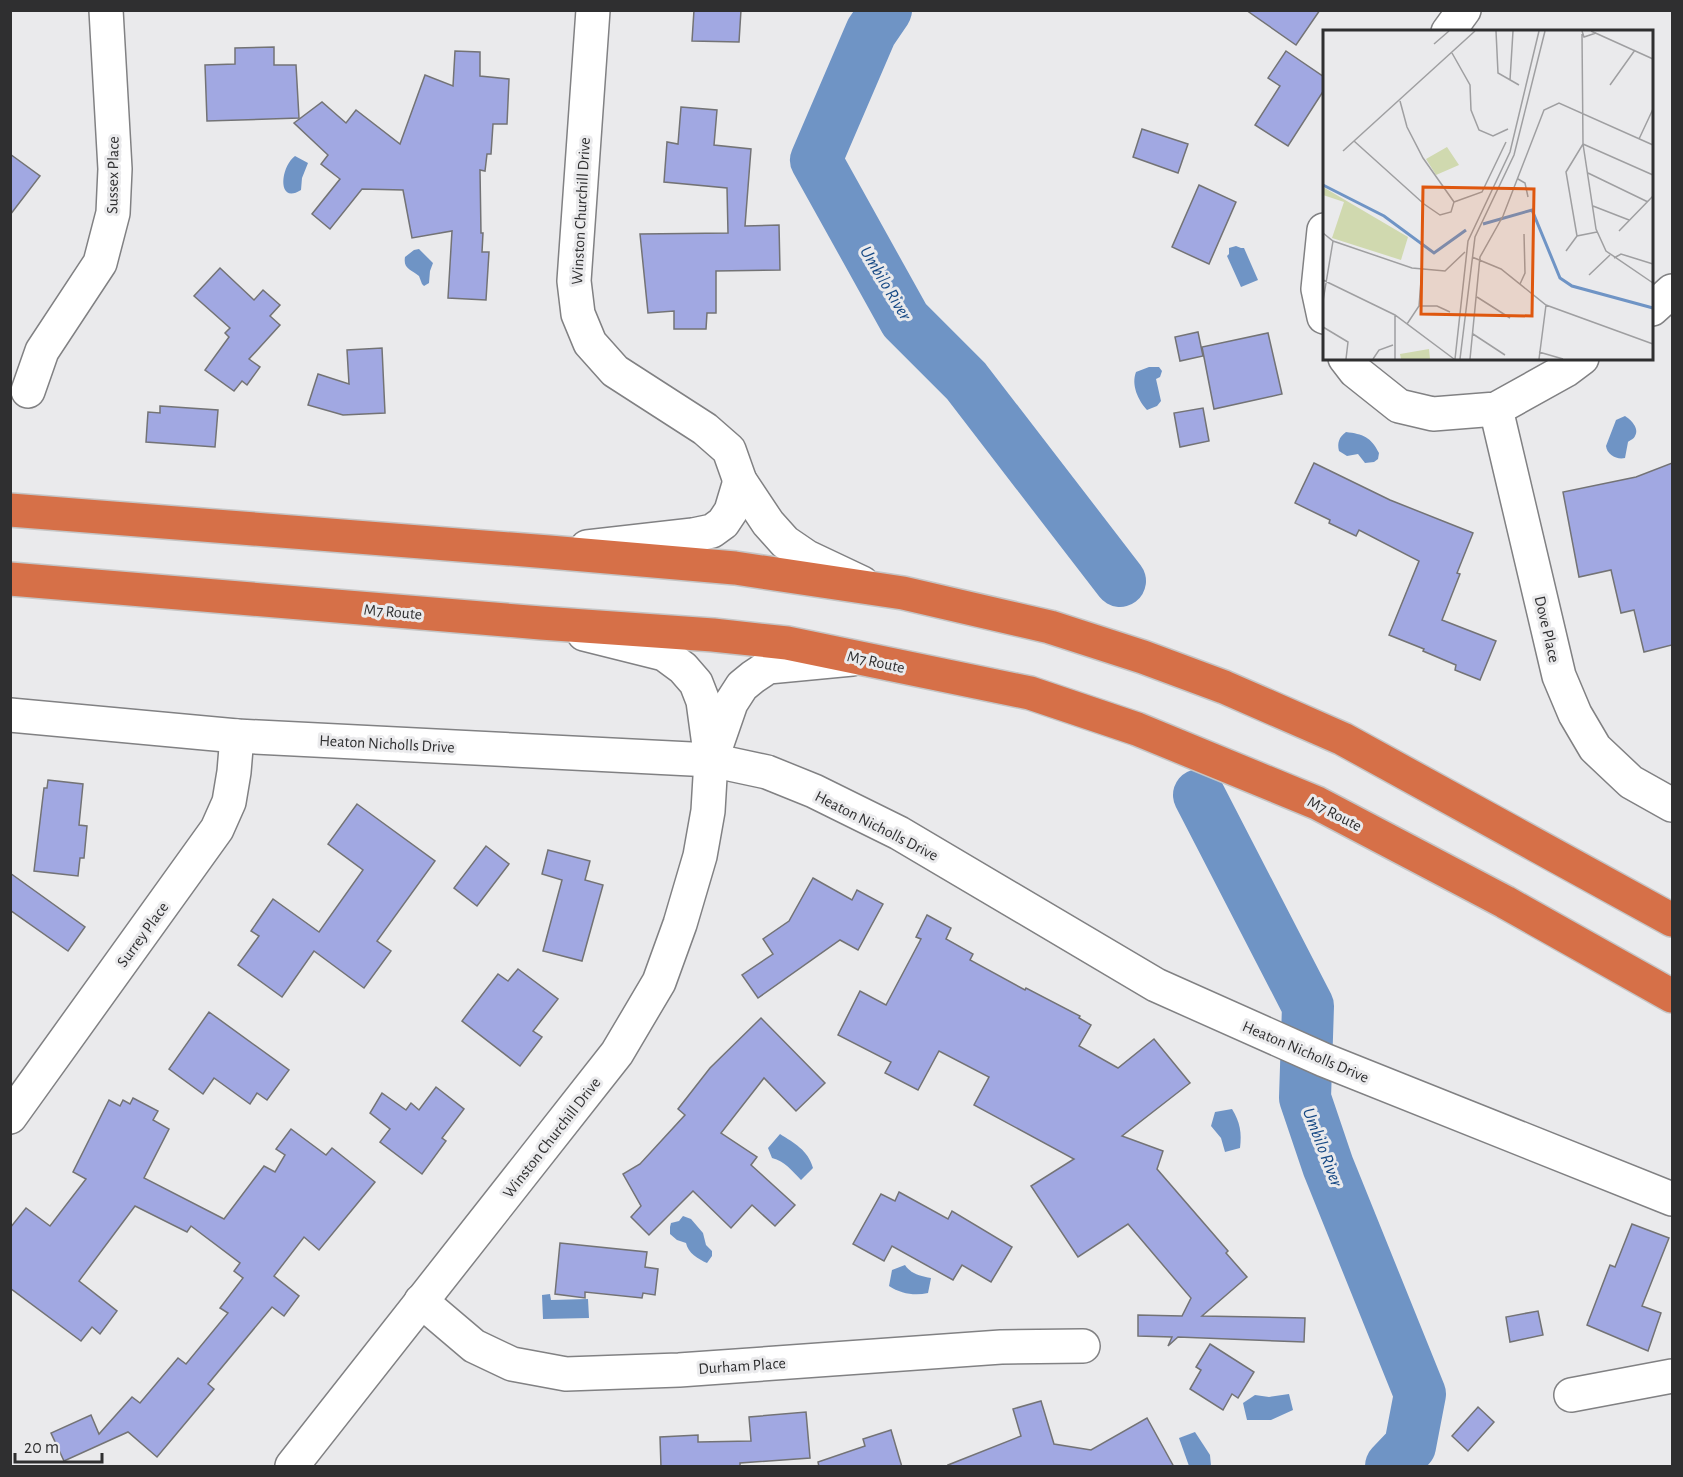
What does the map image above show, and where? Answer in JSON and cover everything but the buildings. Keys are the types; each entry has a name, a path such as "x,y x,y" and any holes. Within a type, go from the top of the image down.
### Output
{"highway":[{"path":"10,510 735,568 871,587 978,609 1050,627 1143,657 1224,687 1343,739 1672,920"},
{"name":"M7 Route","path":"10,579 713,635 787,643 1030,693 1137,729 1317,803 1505,902 1672,996"}],"street":[{"name":"Sussex Place","path":"28,390 42,351 100,263 113,213 115,169 106,10"},
{"name":"Winston Churchill Drive","path":"593,10 574,281 578,314 590,343 615,371 705,429 729,450 740,481 768,523 785,542 807,557 871,587"},
{"path":"1449,30 1464,10"},
{"path":"1323,240 1318,289 1323,312"},
{"path":"1653,308 1672,291"},
{"path":"1347,360 1355,371 1399,406 1433,414 1496,409 1566,370 1579,360"},
{"name":"Dove Place","path":"1496,409 1559,676 1575,714 1595,748 1630,782 1672,805"},
{"path":"549,552 712,531 723,523 731,511 740,481"},
{"path":"541,623 664,654 683,668 696,683 703,701 711,760"},
{"path":"711,760 731,703 742,686 753,677 768,668 865,658"},
{"name":"Heaton Nicholls Drive","path":"10,715 237,736 711,760 767,772 814,791 899,833 1156,985 1324,1060 1672,1199"},
{"name":"Surrey Place","path":"10,1117 217,829 229,802 237,736"},
{"name":"Winston Churchill Drive","path":"292,1467 617,1053 659,982 680,924 700,856 708,811 711,760"},
{"name":"Durham Place","path":"422,1301 474,1346 512,1364 566,1374 679,1370 1001,1347 1083,1346"},
{"path":"1571,1395 1672,1376"}],"water":[{"path":"295,156 308,163 302,178 301,190 288,193 283,183 284,176 286,168"},
{"path":"1236,246 1244,248 1258,280 1241,287 1227,256 1229,248"},
{"path":"419,249 433,263 429,283 424,286 419,276 405,264 405,257"},
{"path":"1149,367 1159,367 1162,371 1160,377 1156,379 1161,401 1157,406 1147,410 1138,397 1134,382 1136,372"},
{"path":"1625,416 1634,424 1636,433 1634,438 1628,442 1625,458 1619,458 1610,454 1606,446 1616,420"},
{"path":"1346,432 1362,435 1370,440 1379,453 1378,459 1365,463 1358,454 1347,456 1339,451 1339,440"},
{"path":"1232,1109 1240,1128 1240,1148 1225,1152 1221,1138 1211,1126 1215,1112"},
{"path":"780,1134 800,1148 811,1162 813,1168 801,1180 785,1164 772,1158 768,1148"},
{"path":"683,1216 691,1219 703,1233 706,1245 712,1251 712,1256 707,1263 691,1253 686,1243 670,1234 671,1223 679,1221"},
{"path":"905,1265 916,1274 931,1278 928,1293 908,1294 889,1286 892,1270"},
{"path":"550,1294 551,1300 588,1299 589,1318 543,1319 542,1295"},
{"path":"1289,1394 1293,1410 1271,1420 1247,1420 1243,1403 1255,1395 1269,1397"},
{"path":"1195,1432 1210,1455 1211,1466 1189,1466 1179,1438"}],"waterway":[{"name":"Umbilo River","path":"886,10 871,32 816,160 905,320 966,381 1120,581"},
{"name":"Umbilo River","path":"1199,795 1308,1006 1305,1098 1328,1166 1420,1394 1410,1446 1391,1466"}]}
